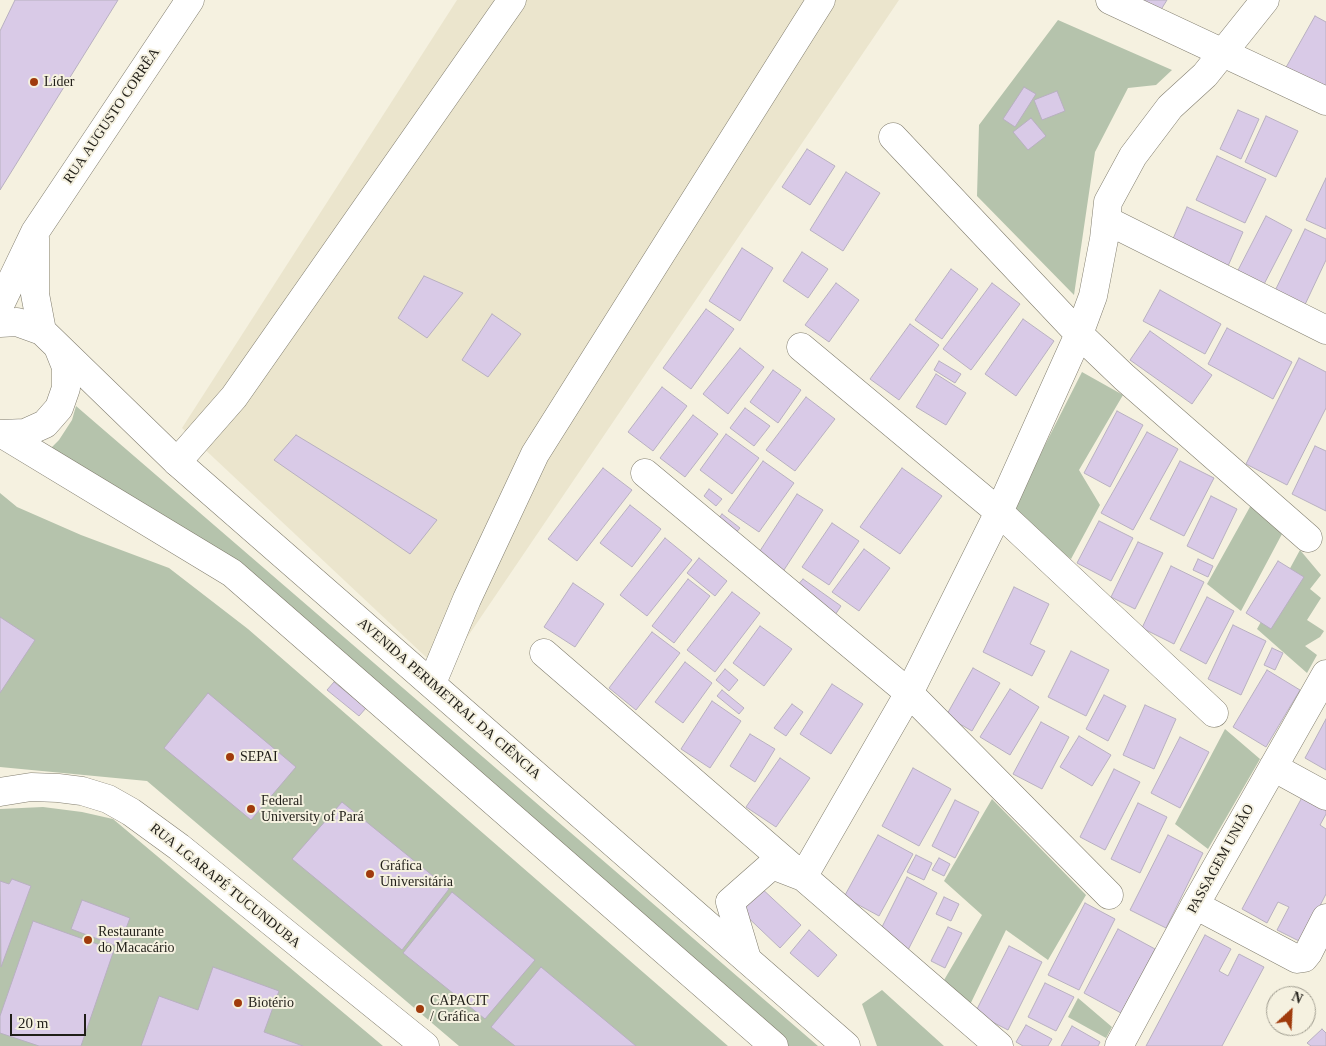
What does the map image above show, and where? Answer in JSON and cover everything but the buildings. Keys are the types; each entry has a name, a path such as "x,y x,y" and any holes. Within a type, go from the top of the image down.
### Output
{"street":[{"name":"RUA AUGUSTO CORRÊA","path":"0,305 35,232 190,0"},
{"path":"177,462 234,396 512,0"},
{"path":"432,683 467,599 535,454 821,0"},
{"path":"1110,0 1326,101"},
{"path":"803,877 909,693 999,512 1079,334 1093,296 1108,202 1133,156 1170,107 1205,75 1265,0"},
{"path":"893,137 1079,334 1124,377 1308,538"},
{"path":"1106,220 1326,330"},
{"path":"2,434 25,433 45,424 59,408 66,388 66,367 50,339 35,294 35,232"},
{"path":"0,323 17,322 50,339"},
{"name":"AVENIDA PERIMETRAL DA CIÊNCIA","path":"50,339 177,462 846,1046"},
{"path":"801,347 999,512 1214,713"},
{"path":"2,434 232,573 774,1046"},
{"path":"645,473 909,693 1110,894"},
{"path":"544,653 999,1046"},
{"name":"PASSAGEM UNIÃO","path":"1119,1046 1195,905 1326,674"},
{"path":"1273,767 1326,796"},
{"name":"RUA LGARAPÉ TUCUNDUBA","path":"0,792 31,787 74,790 108,799 131,812 179,846 425,1046"},
{"path":"746,960 730,902 772,865 803,877"},
{"path":"1195,905 1297,959 1304,958 1308,953 1326,918"}],"shaded area":[{"path":"457,0 899,0 443,673 182,428"}],"green space":[{"path":"1058,20 1172,70 1156,85 1128,88 1095,152 1074,295 977,196 979,125"},
{"path":"1082,372 1123,395 1079,470 1100,505 1071,559 1011,512"},
{"path":"76,406 818,1046 785,1046 236,568 45,454 59,440 72,420"},
{"path":"0,493 17,507 81,535 169,568 248,629 728,1046 459,1046 147,781 0,767"},
{"path":"1251,505 1282,534 1241,611 1207,584"},
{"path":"1300,550 1321,575 1310,589 1321,598 1307,620 1324,631 1320,637 1305,646 1317,655 1307,673 1257,629"},
{"path":"1225,729 1260,759 1208,849 1175,824"},
{"path":"992,799 1086,895 1048,960 1006,930 967,1011 940,987 982,915 944,881"},
{"path":"43,807 82,812 113,819 383,1046 0,1046 0,809"},
{"path":"882,990 944,1046 877,1046 862,1004"},
{"path":"1078,998 1112,1027 1106,1038 1068,1017"}],"place":[{"name":"Líder","path":"34,82"},
{"name":"SEPAI","path":"230,757"},
{"name":"Federal University of Pará","path":"251,809"},
{"name":"Gráfica Universitária","path":"370,874"},
{"name":"Restaurante do Macacário","path":"88,940"},
{"name":"Biotério","path":"238,1003"},
{"name":"CAPACIT / Gráfica","path":"420,1009"}]}
